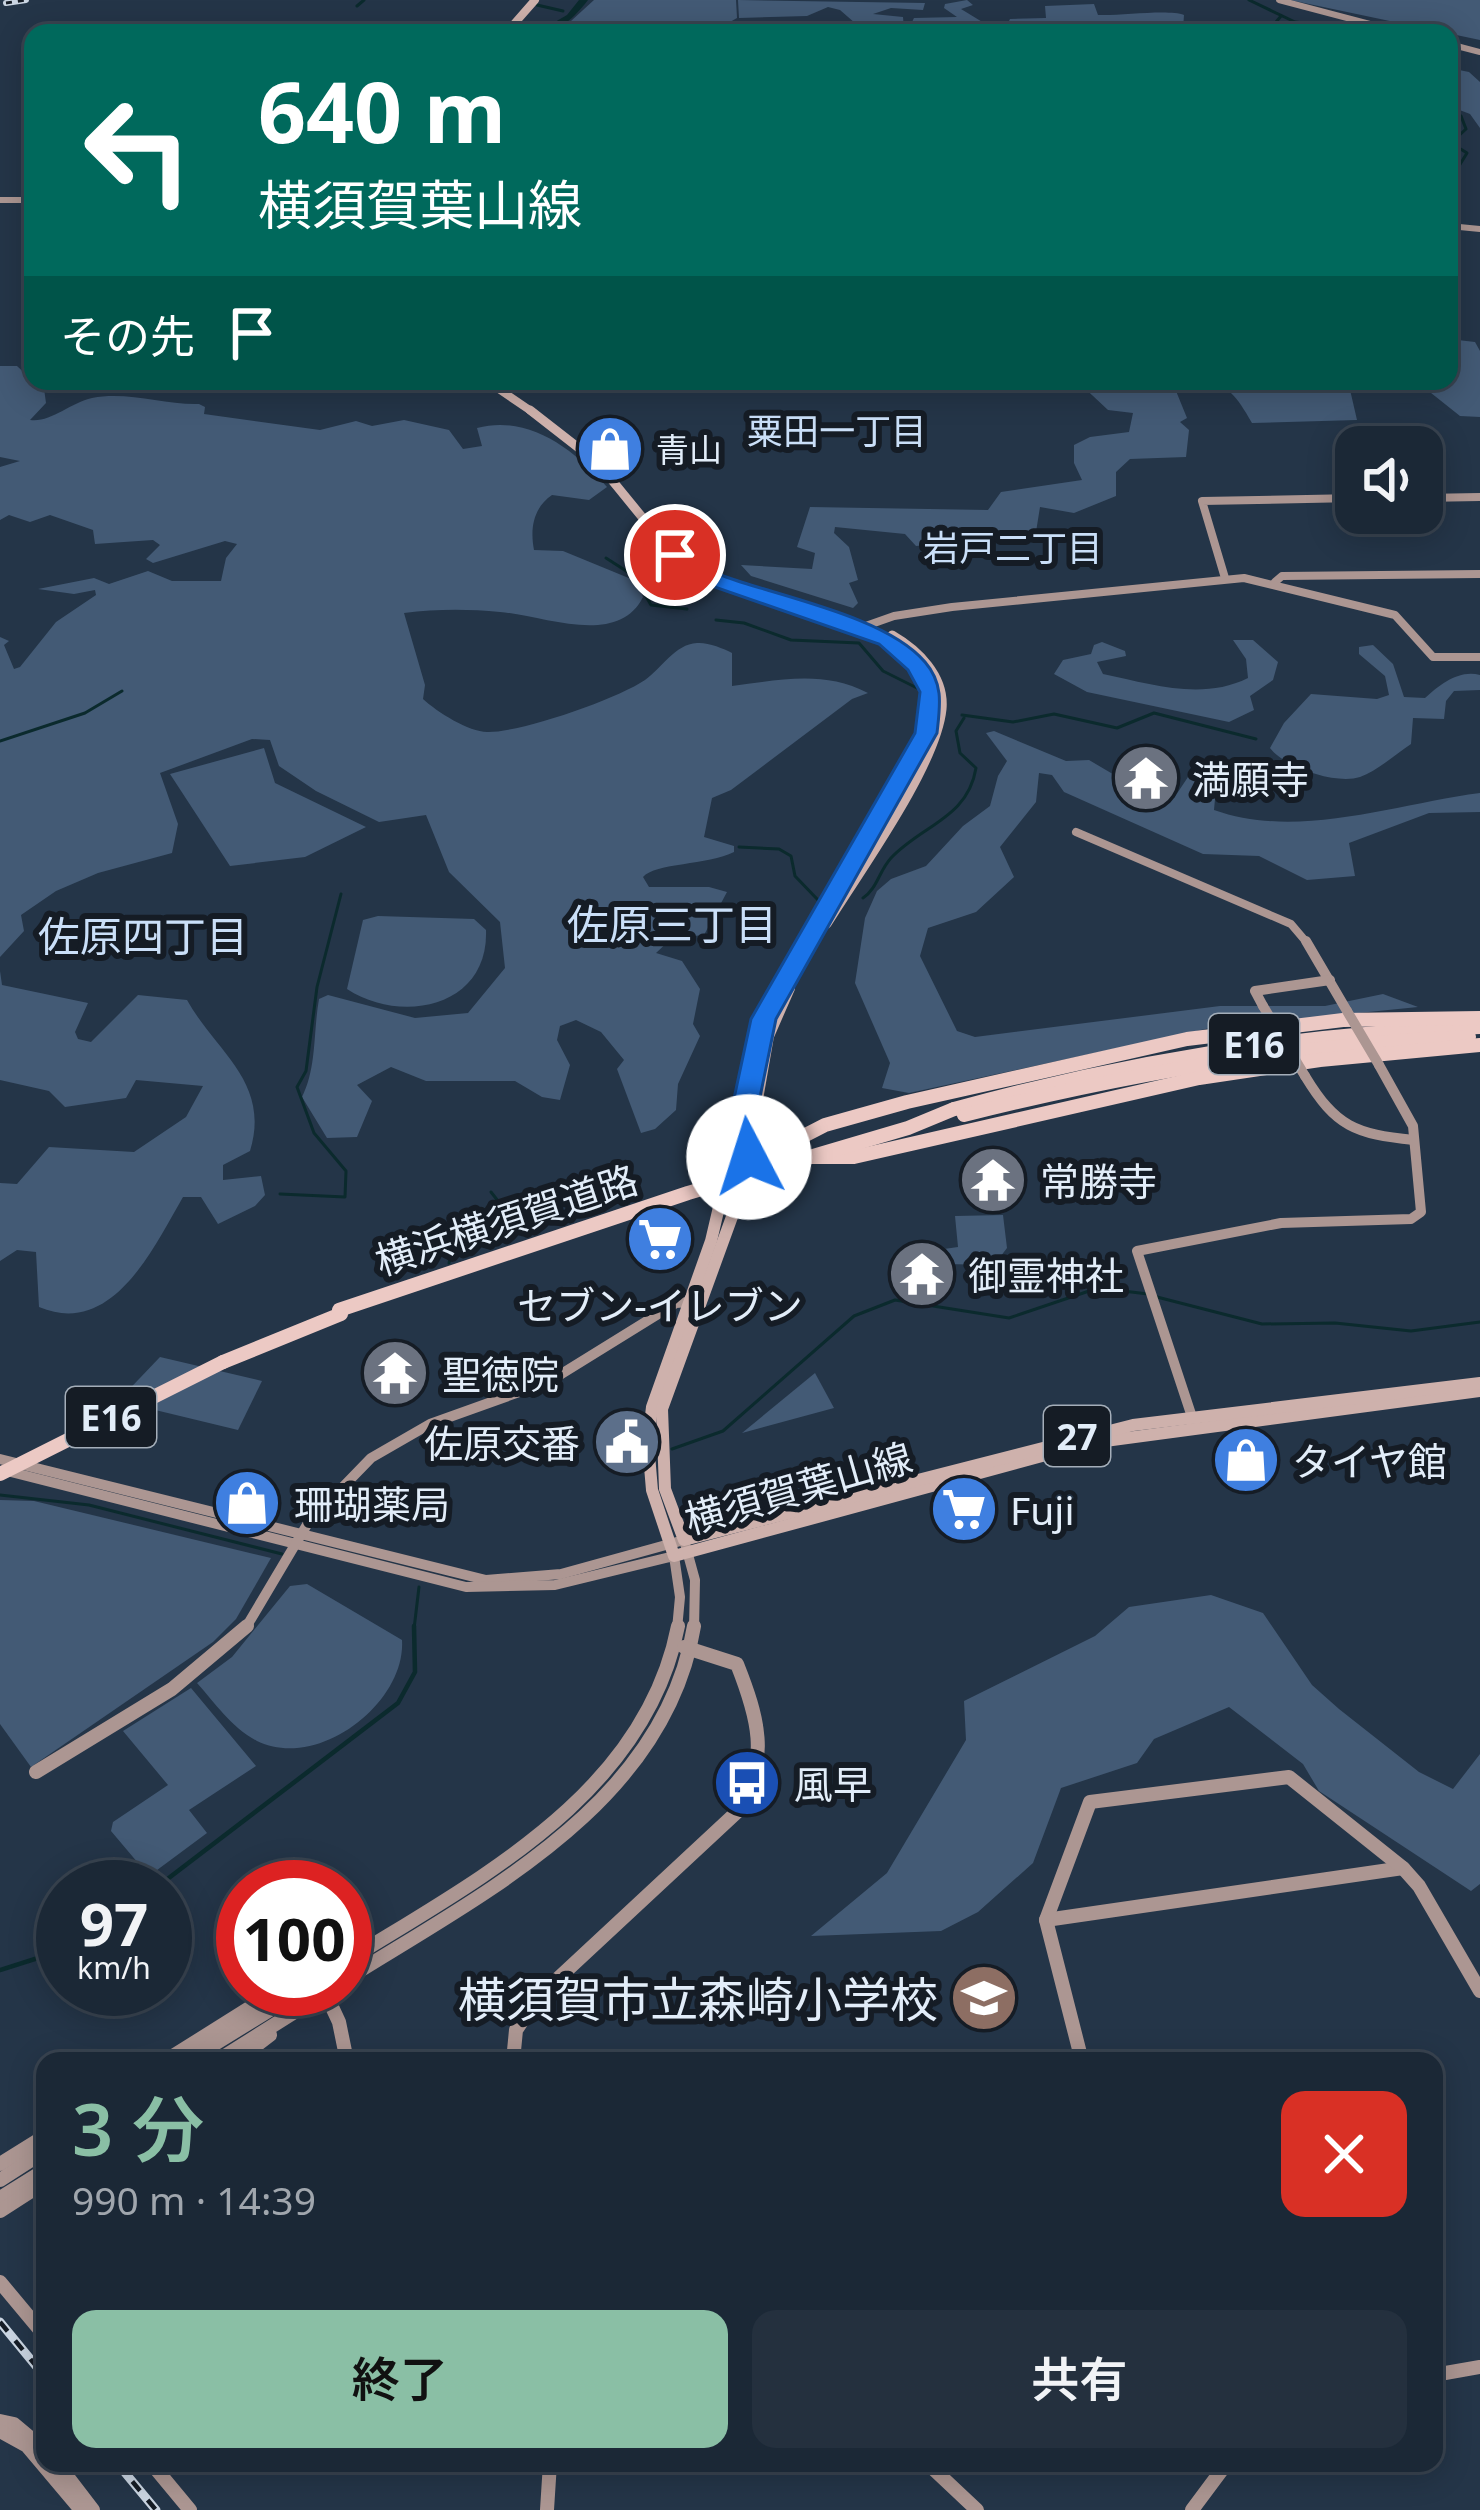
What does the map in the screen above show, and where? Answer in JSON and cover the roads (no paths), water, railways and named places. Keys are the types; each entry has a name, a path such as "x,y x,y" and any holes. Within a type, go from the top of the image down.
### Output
{"highway":[{"path":"745,1151 790,1143 825,1125 907,1102 1187,1040 1317,1022 1480,1018"},
{"name":"横浜横須賀道路","path":"0,1470 223,1362 397,1293 956,1113 1122,1068 1250,1044 1374,1030 1480,1027"},
{"name":"横浜横須賀道路","path":"956,1113 1250,1054 1365,1041 1480,1041"},
{"path":"745,1151 854,1157 1219,1075 1480,1041"}],"main road":[{"path":"514,0 531,1"},
{"path":"510,24 531,1"},
{"name":"横須賀葉山線","path":"499,390 598,464 692,569 865,626"},
{"name":"横須賀葉山線","path":"509,390 610,465 672,540 701,567 865,626 896,645 917,666 930,692 929,723 767,1012 734,1215 662,1409 664,1489 679,1548"},
{"name":"横須賀葉山線","path":"679,1548 652,1490 649,1430 657,1386 745,1151"},
{"name":"横須賀葉山線","path":"679,1548 1058,1450 1193,1422 1480,1387"}],"street":[{"path":"1279,0 1370,24"},
{"path":"1443,498 1480,497"},
{"path":"1225,578 1202,501 1335,498"},
{"path":"1275,582 1282,576 1480,574"},
{"path":"865,626 952,608 1225,578 1275,582 1395,615 1433,657 1480,657"},
{"path":"1076,832 1291,924 1330,980 1413,1126 1423,1207 1411,1219 1281,1223 1137,1251 1193,1422"},
{"path":"1330,980 1255,991 1327,1114 1355,1133 1414,1140"},
{"path":"36,1772 201,1668 229,1645 245,1629 297,1540 335,1490 385,1450 430,1424 550,1381 676,1303 689,1302"},
{"path":"0,1459 438,1582 493,1590 555,1585 679,1548 682,1647 674,1700 648,1745 593,1810 537,1854 372,1962"},
{"path":"0,1470 297,1540"},
{"path":"372,1944 581,1803 634,1740 682,1647"},
{"path":"514,2052 516,2030 538,1997 740,1810 754,1788 763,1745 737,1664 682,1647"},
{"path":"1080,2052 1046,1920 1090,1802 1289,1777 1403,1868 1419,1886 1480,1991"},
{"path":"1046,1920 1403,1868"},
{"path":"179,2052 237,2016"},
{"path":"202,2052 260,2016"},
{"path":"232,2052 290,2016"},
{"path":"247,2052 291,2016"},
{"path":"337,2016 345,2052"},
{"path":"0,2164 36,2142"},
{"path":"0,2180 36,2157"},
{"path":"0,2198 36,2176"},
{"path":"0,2212 36,2188"},
{"path":"0,2282 36,2325"},
{"path":"1443,2373 1480,2367"},
{"path":"0,2421 14,2424 36,2442"},
{"path":"0,2431 36,2457"},
{"path":"49,2472 81,2510"},
{"path":"64,2472 93,2510"},
{"path":"158,2472 190,2510"},
{"path":"547,2510 549,2472"},
{"path":"937,2472 977,2510"},
{"path":"1192,2510 1220,2472"}],"waterway":[{"path":"357,6 364,0"},
{"path":"557,24 584,0"},
{"path":"1249,0 1295,22 1312,24"},
{"path":"537,5 563,11"},
{"path":"1274,24 1281,16"},
{"path":"1458,114 1466,129 1458,136"},
{"path":"1458,147 1467,153 1459,166"},
{"path":"606,558 634,576 651,605 687,609"},
{"path":"716,620 744,623 791,640 859,643 883,671 923,691"},
{"path":"0,741 85,713 122,691"},
{"path":"962,715 1013,722 1054,714 1117,728 1154,713 1256,739"},
{"path":"863,898 891,858 964,799 976,768 960,753 956,731 964,718"},
{"path":"739,847 779,849 791,856 795,876 818,900"},
{"path":"280,1194 345,1197 346,1171 314,1133 297,1087 306,1071 317,987 341,894"},
{"path":"449,1263 451,1255 489,1242 498,1201 491,1192"},
{"path":"672,1449 723,1431 854,1316 895,1300 1009,1318 1098,1288 1148,1294"},
{"path":"1157,1297 1262,1324 1335,1323 1411,1331 1480,1322"},
{"path":"0,1495 89,1505 282,1554"},
{"path":"414,1629 419,1587"},
{"path":"192,1860 398,1703 415,1672 414,1629"},
{"path":"0,1970 36,1959"}],"railway":[{"path":"6,3 26,0"},
{"path":"0,2322 36,2366"},
{"path":"124,2472 156,2510"}],"place":[{"name":"青山","path":"610,449"},
{"name":"満願寺","path":"1146,778"},
{"name":"常勝寺","path":"993,1180"},
{"name":"セブン-イレブン","path":"660,1239"},
{"name":"御霊神社","path":"922,1274"},
{"name":"聖徳院","path":"395,1373"},
{"name":"佐原交番","path":"627,1442"},
{"name":"タイヤ館","path":"1246,1460"},
{"name":"珊瑚薬局","path":"247,1503"},
{"name":"Fuji","path":"964,1509"},
{"name":"風早","path":"747,1783"},
{"name":"横須賀市立森崎小学校","path":"984,1998"}],"district":[{"name":"粟田一丁目","path":"837,430"},
{"name":"岩戸二丁目","path":"1013,547"},
{"name":"佐原三丁目","path":"672,923"},
{"name":"佐原四丁目","path":"143,935"}]}
